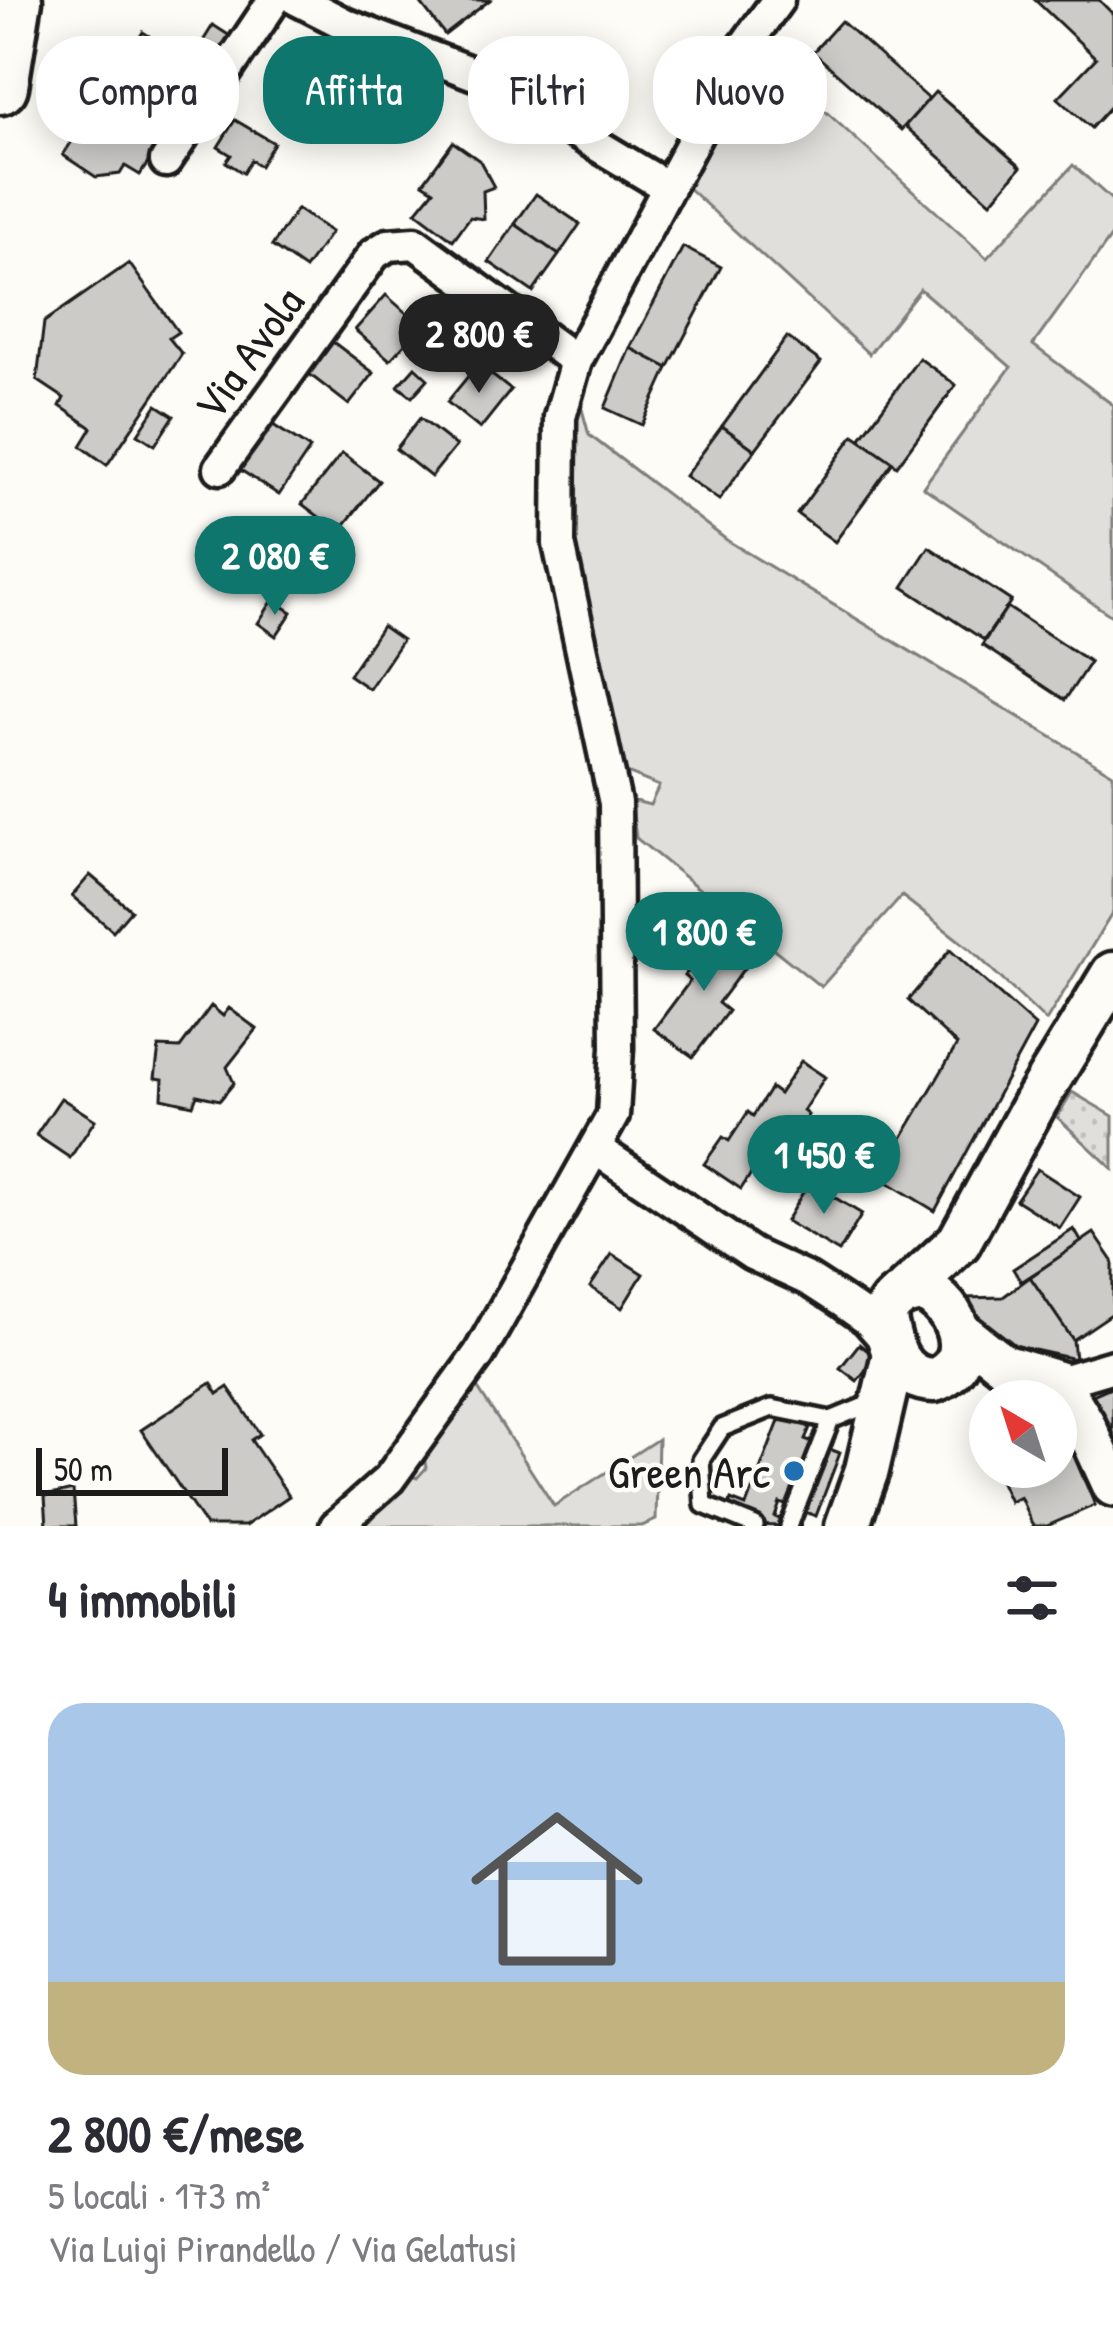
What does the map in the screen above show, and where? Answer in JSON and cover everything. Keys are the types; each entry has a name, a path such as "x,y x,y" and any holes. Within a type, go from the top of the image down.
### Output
{"highway":[{"path":"0,86 14,0"}],"main road":[{"path":"847,1526 885,1398 892,1350 884,1315 959,1242 1037,1099 1113,974"},
{"path":"867,1469 906,1408 960,1355 955,1321 959,1242"},
{"path":"903,1293 923,1290 935,1296 955,1321"},
{"path":"892,1350 912,1376 939,1378"}],"street":[{"path":"166,161 274,0"},
{"path":"298,0 347,25 485,78 668,187"},
{"path":"336,1526 389,1479 478,1354 613,1115 615,803 560,544 560,417 576,361 742,51 778,0"},
{"name":"Via Avola","path":"220,468 374,254 388,245 415,243 576,361"},
{"path":"596,1148 752,1254 809,1280 867,1318 892,1350"},
{"path":"809,1280 903,1293"},
{"path":"955,1321 1004,1365 1053,1380"},
{"path":"939,1378 1004,1365"},
{"path":"1066,1380 1113,1366"},
{"path":"1077,1412 1113,1486"}],"lane":[{"path":"755,1526 704,1504 700,1460 722,1428 772,1408 830,1420 885,1398"},
{"path":"789,1526 830,1420"}],"shaded area":[{"path":"827,113 987,258 1073,165 1113,201 1113,234 1033,345 1113,405 1113,617 923,487 1011,367 920,289 869,354 686,186 707,144 827,144"},
{"path":"580,402 589,435 728,541 1113,774 1113,912 1046,1021 970,949 902,896 821,987 636,838 631,800 650,805 659,786 622,771 582,584 569,475"},
{"path":"1072,1092 1113,1116 1113,1169 1057,1117"},
{"path":"475,1384 554,1506 658,1439 656,1520 642,1526 356,1526 407,1474 417,1478 426,1468 424,1456"}],"building":[{"path":"418,0 490,0 445,35"},
{"path":"1035,0 1099,0 1113,14 1113,104 1091,128 1058,98 1096,58"},
{"path":"841,21 929,99 901,130 827,64 827,36"},
{"path":"213,25 230,36 206,36"},
{"path":"935,92 1021,167 991,202 905,126"},
{"path":"239,122 263,137 263,144 273,144 260,166 251,160 243,173 226,162 231,155 218,147 239,144"},
{"path":"453,142 480,161 494,187 483,191 484,219 470,217 453,240 416,212 434,190 423,183"},
{"path":"70,144 160,144 140,175 125,166 120,174 96,177 63,155"},
{"path":"536,194 580,224 559,255 515,224"},
{"path":"297,209 331,232 305,269 272,246"},
{"path":"515,224 559,255 533,292 489,262"},
{"path":"683,247 721,267 668,368 630,348"},
{"path":"129,263 178,332 169,338 182,354 107,465 81,446 92,428 60,406 64,398 37,380 44,322"},
{"path":"386,295 421,326 390,360 355,330"},
{"path":"787,337 821,362 755,450 722,426"},
{"path":"333,342 374,373 349,405 309,374"},
{"path":"630,348 668,368 642,425 605,408"},
{"path":"919,358 956,385 897,466 860,439"},
{"path":"478,364 511,390 480,429 447,402"},
{"path":"415,367 428,379 412,397 398,386"},
{"path":"157,405 174,416 155,445 138,434"},
{"path":"420,418 456,446 431,477 396,449"},
{"path":"270,423 310,449 279,495 239,469"},
{"path":"722,426 755,450 719,500 685,476"},
{"path":"854,435 893,462 835,542 797,514"},
{"path":"342,453 379,481 339,532 302,504"},
{"path":"929,547 1011,601 984,640 903,587"},
{"path":"273,600 292,612 276,636 258,623"},
{"path":"1007,607 1090,662 1065,700 982,645"},
{"path":"382,626 402,640 369,689 349,675"},
{"path":"90,875 131,910 113,931 72,896"},
{"path":"719,929 754,955 718,1003 728,1011 693,1057 654,1029 690,981 684,976"},
{"path":"950,950 1035,1026 935,1211 879,1177 957,1045 908,1000"},
{"path":"211,1006 223,1016 229,1008 257,1029 227,1067 234,1083 220,1100 197,1095 193,1105 162,1098 163,1079 155,1078 159,1047 180,1048"},
{"path":"801,1061 825,1077 803,1111 808,1115 791,1142 784,1137 765,1167 758,1163 741,1189 704,1164 723,1137 729,1141 748,1112 753,1116 771,1088 779,1094"},
{"path":"61,1098 95,1120 70,1158 36,1135"},
{"path":"1037,1169 1080,1197 1060,1228 1016,1200"},
{"path":"809,1182 862,1214 839,1252 786,1221"},
{"path":"1074,1229 1082,1243 1021,1282 1013,1269"},
{"path":"1094,1233 1113,1261 1113,1313 1073,1340 1030,1277"},
{"path":"612,1254 643,1274 622,1308 590,1287"},
{"path":"1030,1277 1073,1340 1075,1359 994,1341 977,1329 966,1298 1003,1297"},
{"path":"859,1344 876,1357 857,1381 840,1368"},
{"path":"211,1383 218,1394 228,1387 260,1434 251,1440 289,1496 245,1526 206,1526 141,1430"},
{"path":"1113,1386 1113,1448 1090,1396"},
{"path":"781,1416 810,1427 805,1440 840,1453 816,1516 780,1503 775,1517 782,1520 780,1526 722,1524 731,1500 746,1506"},
{"path":"1077,1463 1095,1505 1047,1526 1033,1526 1020,1497 1010,1502 1004,1488 1077,1488"},
{"path":"73,1490 76,1526 47,1526 45,1496"}],"place":[{"name":"Green Arc","path":"794,1471"}]}
